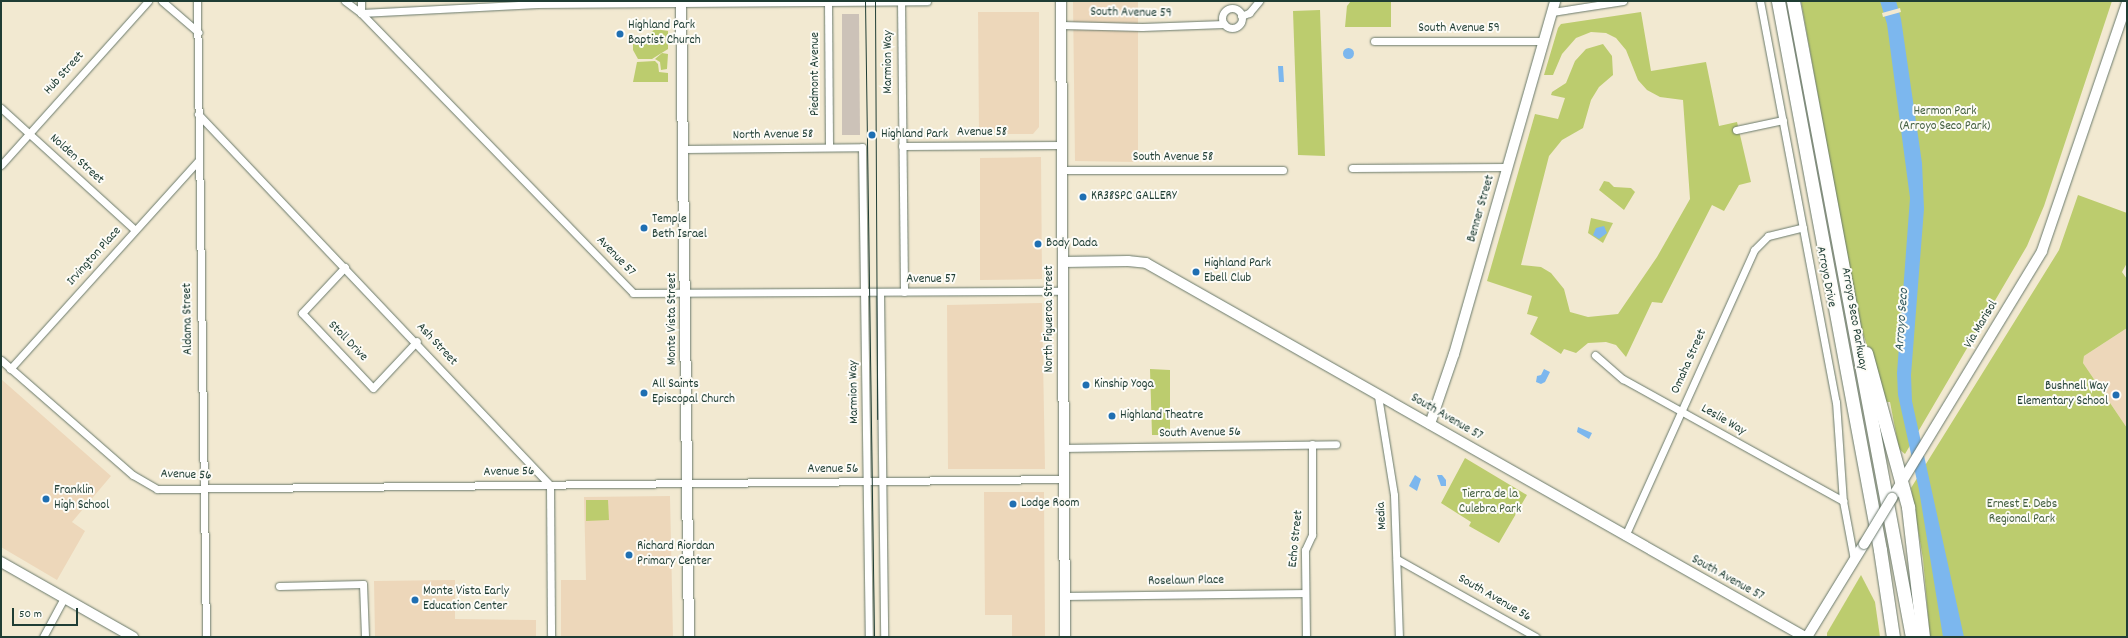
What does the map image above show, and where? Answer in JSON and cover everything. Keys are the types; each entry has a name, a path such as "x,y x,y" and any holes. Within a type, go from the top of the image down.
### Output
{"highway":[{"name":"Arroyo Seco Parkway","path":"1778,1 1879,542 1892,633"},
{"name":"Arroyo Seco Parkway","path":"1794,1 1912,637"},
{"path":"1854,327 1865,348 1908,508 1923,637"}],"street":[{"name":"Hub Street","path":"1,165 28,133 148,1"},
{"path":"162,1 198,32"},
{"name":"Aldama Street","path":"197,1 198,161 206,637"},
{"name":"Avenue 57","path":"345,1 361,13 633,293 685,294 865,291 1063,291"},
{"path":"361,1 361,13 447,4 926,1"},
{"name":"Piedmont Avenue","path":"828,1 829,147"},
{"name":"Marmion Way","path":"901,1 904,292"},
{"name":"North Figueroa Street","path":"1061,1 1066,596 1065,637"},
{"path":"1226,1 1228,9"},
{"path":"1241,16 1249,13 1259,1"},
{"name":"Benner Street","path":"1430,424 1454,354 1555,1"},
{"path":"1552,12 1623,1"},
{"name":"Arroyo Drive","path":"1760,1 1836,402 1843,501 1854,560"},
{"name":"Monte Vista Street","path":"681,2 689,637"},
{"name":"Via Marisol","path":"1806,637 2042,251 2127,2"},
{"path":"1228,9 1235,9 1241,16 1241,22 1236,27 1229,28 1224,24 1222,15 1228,9"},
{"name":"South Avenue 59","path":"1061,25 1142,27 1224,24"},
{"name":"South Avenue 59","path":"1374,42 1544,41"},
{"name":"Nolden Street","path":"1,108 135,230"},
{"name":"Ash Street","path":"198,114 417,341 550,485"},
{"path":"1736,130 1783,120"},
{"name":"Avenue 58","path":"902,146 1062,145"},
{"name":"Marmion Way","path":"862,147 869,637"},
{"name":"North Avenue 58","path":"684,149 862,147"},
{"name":"Irvington Place","path":"10,368 198,161"},
{"path":"1352,168 1507,167"},
{"name":"South Avenue 58","path":"1062,170 1282,170"},
{"name":"Omaha Street","path":"1625,536 1754,250 1768,236 1803,227"},
{"name":"South Avenue 57","path":"1063,262 1128,261 1146,263 1625,536 1806,637"},
{"name":"Stoll Drive","path":"345,267 302,313 373,388 417,341"},
{"name":"Marmion Way","path":"880,292 884,637"},
{"name":"Leslie Way","path":"1595,355 1623,379 1843,501"},
{"name":"Avenue 56","path":"1,360 146,483 157,489 204,490 687,483 1064,480"},
{"name":"Media","path":"1378,396 1394,495 1399,637"},
{"name":"Echo Street","path":"1306,637 1305,550 1312,534 1312,444"},
{"name":"South Avenue 56","path":"1064,448 1336,444"},
{"path":"550,485 551,637"},
{"name":"South Avenue 56","path":"1397,559 1536,637"},
{"path":"1,562 133,637"},
{"path":"280,586 363,584 365,637"},
{"name":"Roselawn Place","path":"1066,596 1305,593"},
{"path":"43,637 64,598"}],"shaded area":[{"path":"1073,1 1138,1 1138,162 1075,161"},
{"path":"978,12 1039,12 1039,127 1033,134 979,134"},
{"path":"842,14 859,14 860,135 842,135"},
{"path":"1041,157 1042,279 980,280 980,158"},
{"path":"1042,303 1045,469 948,469 947,305"},
{"name":"Bushnell Way Elementary School","path":"2127,328 2127,428 2083,363 2084,356"},
{"name":"Franklin High School","path":"1,379 111,476 72,522 85,531 57,580 1,547"},
{"path":"984,492 1044,492 1045,637 1012,637 1012,615 985,615"},
{"name":"Richard Riordan Primary Center","path":"670,496 673,637 561,637 561,580 586,580 584,497"},
{"name":"Monte Vista Early Education Center","path":"455,580 455,619 536,620 536,637 375,637 374,581"}],"green space":[{"path":"1351,1 1391,1 1391,27 1345,27 1347,6"},
{"name":"Hermon Park (Arroyo Seco Park)","path":"1801,1 2112,1 2044,206 2027,246 1905,454 1899,449 1890,402 1886,402 1858,319"},
{"path":"1320,10 1325,156 1298,155 1293,11"},
{"path":"1641,12 1651,71 1706,62 1719,126 1737,122 1751,182 1739,185 1724,211 1712,205 1662,303 1652,302 1626,357 1616,345 1606,342 1588,343 1576,353 1564,349 1561,354 1530,334 1538,317 1527,314 1532,296 1487,281 1535,114 1558,119 1565,98 1551,95 1552,92 1566,83 1575,61 1586,49 1603,44 1612,56 1613,75 1599,87 1591,100 1583,128 1562,140 1549,156 1521,265 1541,267 1551,273 1564,289 1570,312 1588,317 1618,314 1657,257 1690,199 1683,100 1660,97 1647,90 1638,80 1626,50 1616,38 1606,33 1591,32 1576,38 1562,54 1553,75 1544,75 1558,28 1561,24"},
{"path":"655,29 668,31 668,49 652,59 638,59 633,50 633,36 647,36"},
{"path":"662,53 668,54 667,69 661,70 660,62 655,59"},
{"path":"655,61 658,64 659,72 668,73 668,82 633,82 637,62"},
{"path":"1604,181 1609,182 1614,187 1631,188 1635,192 1624,210 1599,190"},
{"name":"Ernest E. Debs Regional Park","path":"2078,195 2127,213 2127,263 2122,272 2127,279 2127,328 2084,356 2083,363 2127,428 2127,637 1930,637 1923,559 1911,488 2059,250"},
{"path":"1591,218 1613,223 1603,243 1588,233"},
{"path":"1150,369 1170,370 1170,435 1152,435"},
{"name":"Tierra de la Culebra Park","path":"1465,458 1527,495 1499,543 1469,526 1471,522 1441,503"},
{"path":"586,500 608,500 609,520 586,521"},
{"path":"1861,575 1875,602 1880,637 1827,637 1827,633"}],"water":[{"name":"Arroyo Seco","path":"1880,1 1896,1 1901,19 1922,163 1924,209 1911,375 1912,401 1964,637 1943,637 1919,490 1898,395 1897,373 1910,198 1887,24"},
{"path":"1348,47 1352,49 1354,53 1352,57 1348,59 1344,57 1342,53 1344,49"},
{"path":"1278,66 1283,66 1284,82 1279,82"},
{"path":"1604,226 1607,233 1599,239 1593,235 1596,228"},
{"path":"1544,369 1550,372 1545,382 1541,384 1536,382 1537,376 1541,375"},
{"path":"1578,427 1592,433 1589,439 1577,432"},
{"path":"1415,475 1421,479 1417,491 1409,486"},
{"path":"1437,475 1442,475 1446,480 1446,486 1441,486"}],"pier":[{"path":"1900,8 1901,12 1883,17 1882,13"}],"tram line":[{"path":"865,1 874,637"},
{"path":"875,1 877,419"}],"place":[{"name":"Highland Park Baptist Church","path":"620,34"},
{"name":"Highland Park","path":"872,135"},
{"name":"KR38SPC GALLERY","path":"1083,197"},
{"name":"Temple Beth Israel","path":"644,228"},
{"name":"Body Dada","path":"1038,244"},
{"name":"Highland Park Ebell Club","path":"1196,272"},
{"name":"Kinship Yoga","path":"1086,385"},
{"name":"All Saints Episcopal Church","path":"644,393"},
{"name":"Bushnell Way Elementary School","path":"2116,395"},
{"name":"Highland Theatre","path":"1112,416"},
{"name":"Franklin High School","path":"46,499"},
{"name":"Lodge Room","path":"1013,504"},
{"name":"Richard Riordan Primary Center","path":"629,555"},
{"name":"Monte Vista Early Education Center","path":"415,600"}]}
